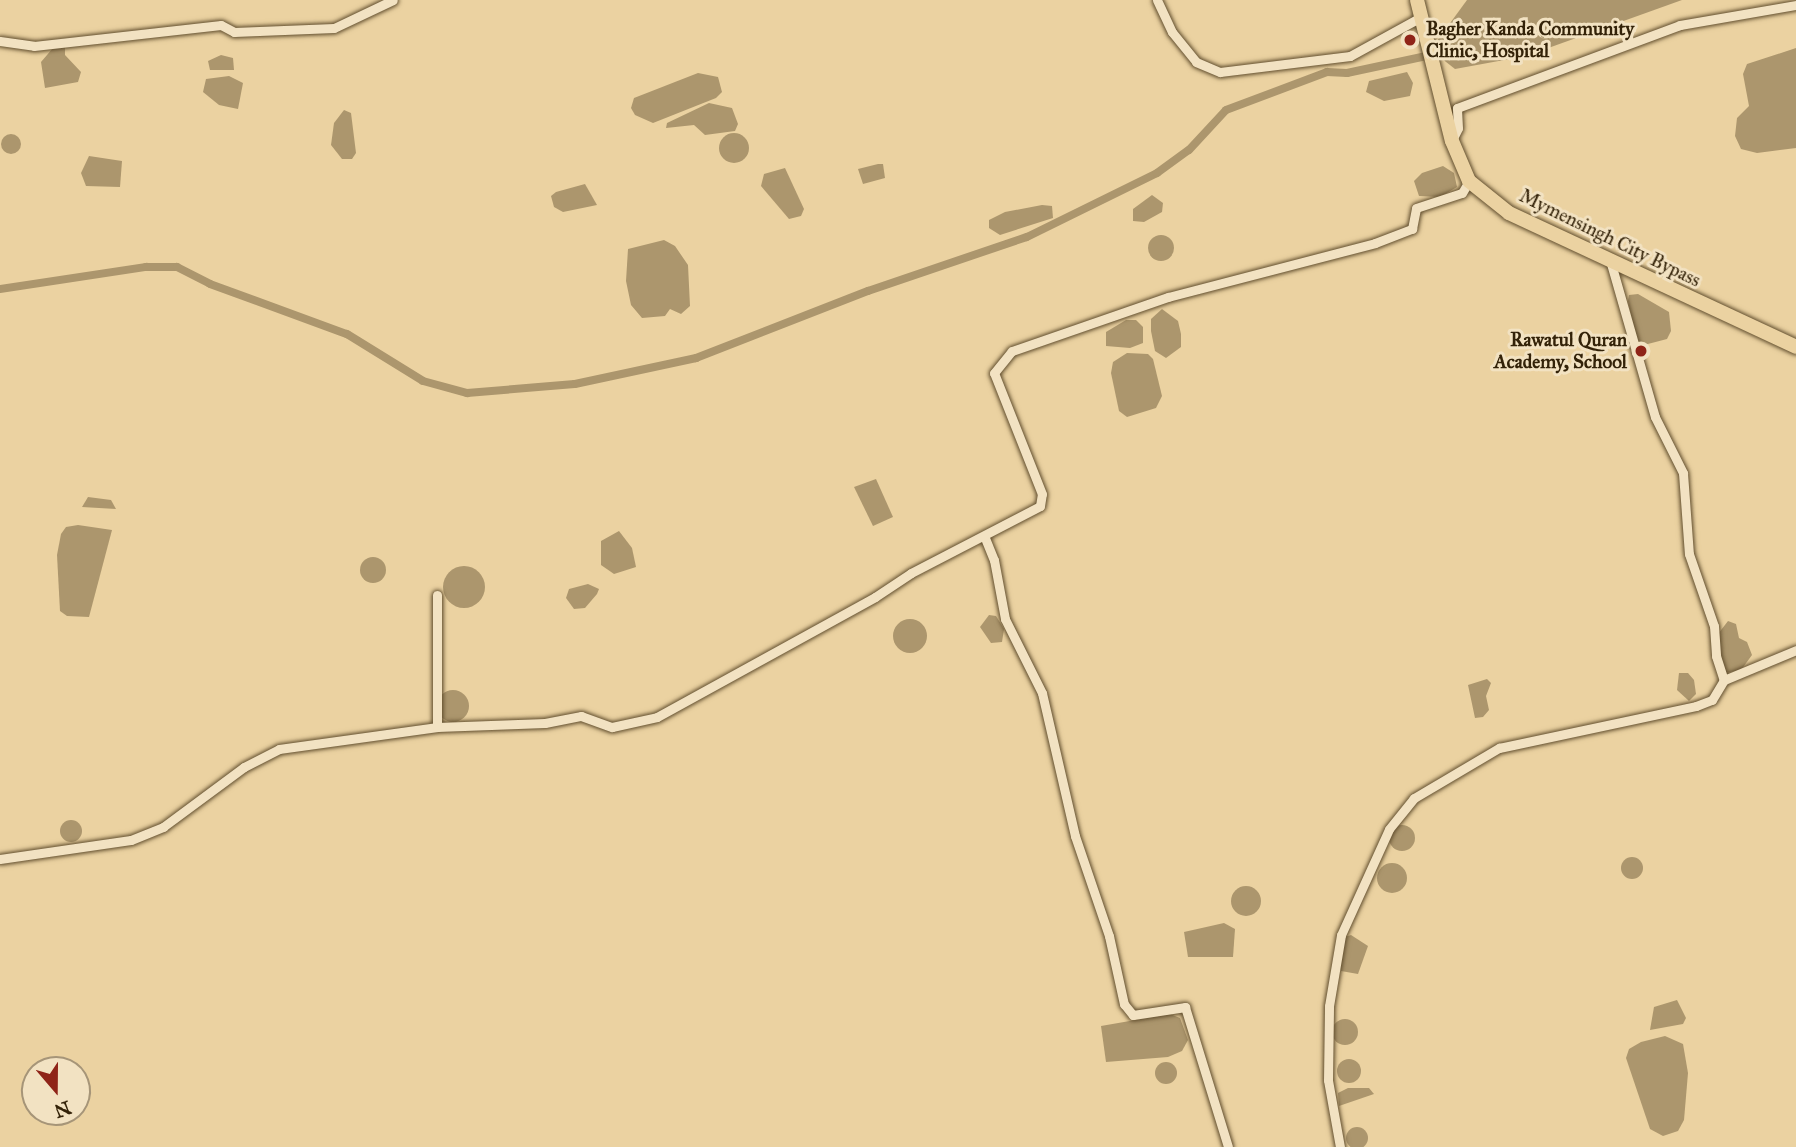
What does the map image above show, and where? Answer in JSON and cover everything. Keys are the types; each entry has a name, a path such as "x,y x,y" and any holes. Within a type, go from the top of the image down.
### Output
{"highway":[{"name":"Mymensingh City Bypass","path":"1417,0 1452,141 1469,181 1510,213 1796,348"}],"street":[{"path":"0,41 34,46 221,25 234,32 334,28 393,0"},
{"path":"1157,0 1172,32 1196,62 1220,72 1350,56 1421,17"},
{"path":"1452,141 1458,128 1457,108 1680,25 1796,5"},
{"path":"0,859 131,840 163,827 244,767 279,749 437,727 545,723 581,716 612,727 657,717 875,597 911,573 985,538 1042,503 994,373 1012,351 1168,297 1375,243 1412,229 1416,208 1462,193 1469,181"},
{"path":"1610,260 1654,417 1684,473 1689,554 1714,626 1716,656 1724,680"},
{"path":"985,538 994,560 1005,619 1042,693 1075,836 1108,936 1124,1004 1133,1015 1185,1007 1228,1147"},
{"path":"437,595 437,727"},
{"path":"1340,1147 1329,1098 1329,1006 1341,935 1389,829 1414,798 1499,748 1696,706 1712,700 1724,680 1796,650"}],"shaded area":[{"path":"1467,0 1682,0 1526,56 1455,69 1441,58 1437,41"},
{"path":"65,46 65,55 81,72 78,82 45,88 41,62 53,48"},
{"path":"1796,48 1796,148 1757,153 1741,149 1735,136 1737,118 1749,106 1743,74 1747,64"},
{"path":"221,55 233,58 234,70 210,70 208,61"},
{"path":"1407,72 1413,83 1410,96 1384,101 1366,92 1369,81"},
{"path":"698,73 718,77 722,92 716,98 653,123 635,115 631,108 634,98"},
{"path":"229,76 243,83 238,109 219,105 203,92 206,79"},
{"path":"709,103 732,108 738,124 735,131 705,135 694,125 666,128 667,123"},
{"path":"344,110 351,113 356,153 352,159 342,159 331,145 334,123"},
{"path":"734,133 745,137 749,148 745,159 734,163 723,159 719,148 723,137"},
{"path":"11,134 18,137 21,144 18,151 11,154 4,151 1,144 4,137"},
{"path":"89,156 122,161 120,187 86,186 81,173"},
{"path":"883,164 885,178 863,184 858,169"},
{"path":"1443,166 1454,173 1457,187 1440,197 1419,196 1414,181 1422,173"},
{"path":"785,168 804,209 801,216 789,219 761,186 764,174"},
{"path":"585,184 597,205 563,212 554,207 551,196 556,192"},
{"path":"1152,195 1163,203 1162,212 1144,222 1133,221 1133,209"},
{"path":"1042,205 1052,206 1053,218 1000,235 989,228 989,220 1005,212"},
{"path":"1161,235 1170,239 1174,248 1170,257 1161,261 1152,257 1148,248 1152,239"},
{"path":"664,240 675,246 688,265 690,306 681,314 670,309 665,316 642,318 631,305 626,281 628,249"},
{"path":"1638,294 1669,312 1671,331 1667,339 1644,345 1636,339 1628,301 1629,295"},
{"path":"1162,309 1178,321 1181,334 1181,347 1166,358 1155,351 1151,331 1151,319"},
{"path":"1126,320 1136,320 1143,327 1143,343 1130,348 1106,346 1106,332"},
{"path":"1127,353 1148,354 1153,359 1162,396 1156,408 1127,417 1119,411 1111,373 1113,362"},
{"path":"876,479 893,517 873,526 854,487"},
{"path":"88,497 111,500 116,509 82,507"},
{"path":"78,525 112,530 89,617 67,616 60,611 57,555 61,534 66,527"},
{"path":"619,531 632,548 636,567 614,574 601,565 601,541"},
{"path":"373,557 382,561 386,570 382,579 373,583 364,579 360,570 364,561"},
{"path":"464,566 479,572 485,587 479,602 464,608 449,602 443,587 449,572"},
{"path":"588,584 599,589 597,594 585,608 574,609 566,598 569,589"},
{"path":"989,615 996,616 1004,629 1002,642 991,643 980,627"},
{"path":"910,619 922,624 927,636 922,648 910,653 898,648 893,636 898,624"},
{"path":"1728,621 1736,624 1739,638 1747,642 1752,655 1741,670 1724,673 1718,634"},
{"path":"1679,673 1688,673 1694,680 1696,694 1689,701 1677,690"},
{"path":"1487,679 1491,683 1486,696 1489,710 1483,717 1475,718 1468,685"},
{"path":"453,690 464,695 469,706 464,717 453,722 442,717 437,706 442,695"},
{"path":"71,820 79,823 82,831 79,839 71,842 63,839 60,831 63,823"},
{"path":"1402,825 1411,829 1415,838 1411,847 1402,851 1393,847 1389,838 1393,829"},
{"path":"1632,857 1640,860 1643,868 1640,876 1632,879 1624,876 1621,868 1624,860"},
{"path":"1392,863 1403,867 1407,878 1403,889 1392,893 1381,889 1377,878 1381,867"},
{"path":"1246,886 1257,890 1261,901 1257,912 1246,916 1235,912 1231,901 1235,890"},
{"path":"1224,923 1235,929 1233,957 1188,957 1184,932"},
{"path":"1351,935 1368,946 1358,974 1341,971 1339,965 1345,937"},
{"path":"1677,1000 1686,1018 1683,1024 1650,1030 1654,1007"},
{"path":"1170,1014 1180,1018 1188,1040 1182,1051 1168,1057 1106,1062 1101,1026"},
{"path":"1345,1019 1354,1023 1358,1032 1354,1041 1345,1045 1336,1041 1332,1032 1336,1023"},
{"path":"1665,1036 1683,1044 1688,1073 1684,1120 1678,1131 1663,1136 1650,1129 1626,1058 1629,1049 1641,1042"},
{"path":"1349,1059 1357,1063 1361,1071 1357,1079 1349,1083 1341,1079 1337,1071 1341,1063"},
{"path":"1162,1062 1170,1062 1177,1069 1177,1077 1170,1084 1162,1084 1155,1077 1155,1069"},
{"path":"1348,1088 1369,1088 1374,1094 1339,1106 1338,1093"},
{"path":"1357,1127 1365,1130 1368,1138 1365,1146 1357,1149 1349,1146 1346,1138 1349,1130"}],"waterway":[{"path":"0,289 146,267 177,267 210,284 347,334 423,381 467,393 575,384 696,358 868,291 1027,237 1157,173 1189,150 1226,110 1327,72 1347,73 1450,51"}],"place":[{"name":"Bagher Kanda Community Clinic, Hospital","path":"1410,40"},
{"name":"Rawatul Quran Academy, School","path":"1641,351"}]}
